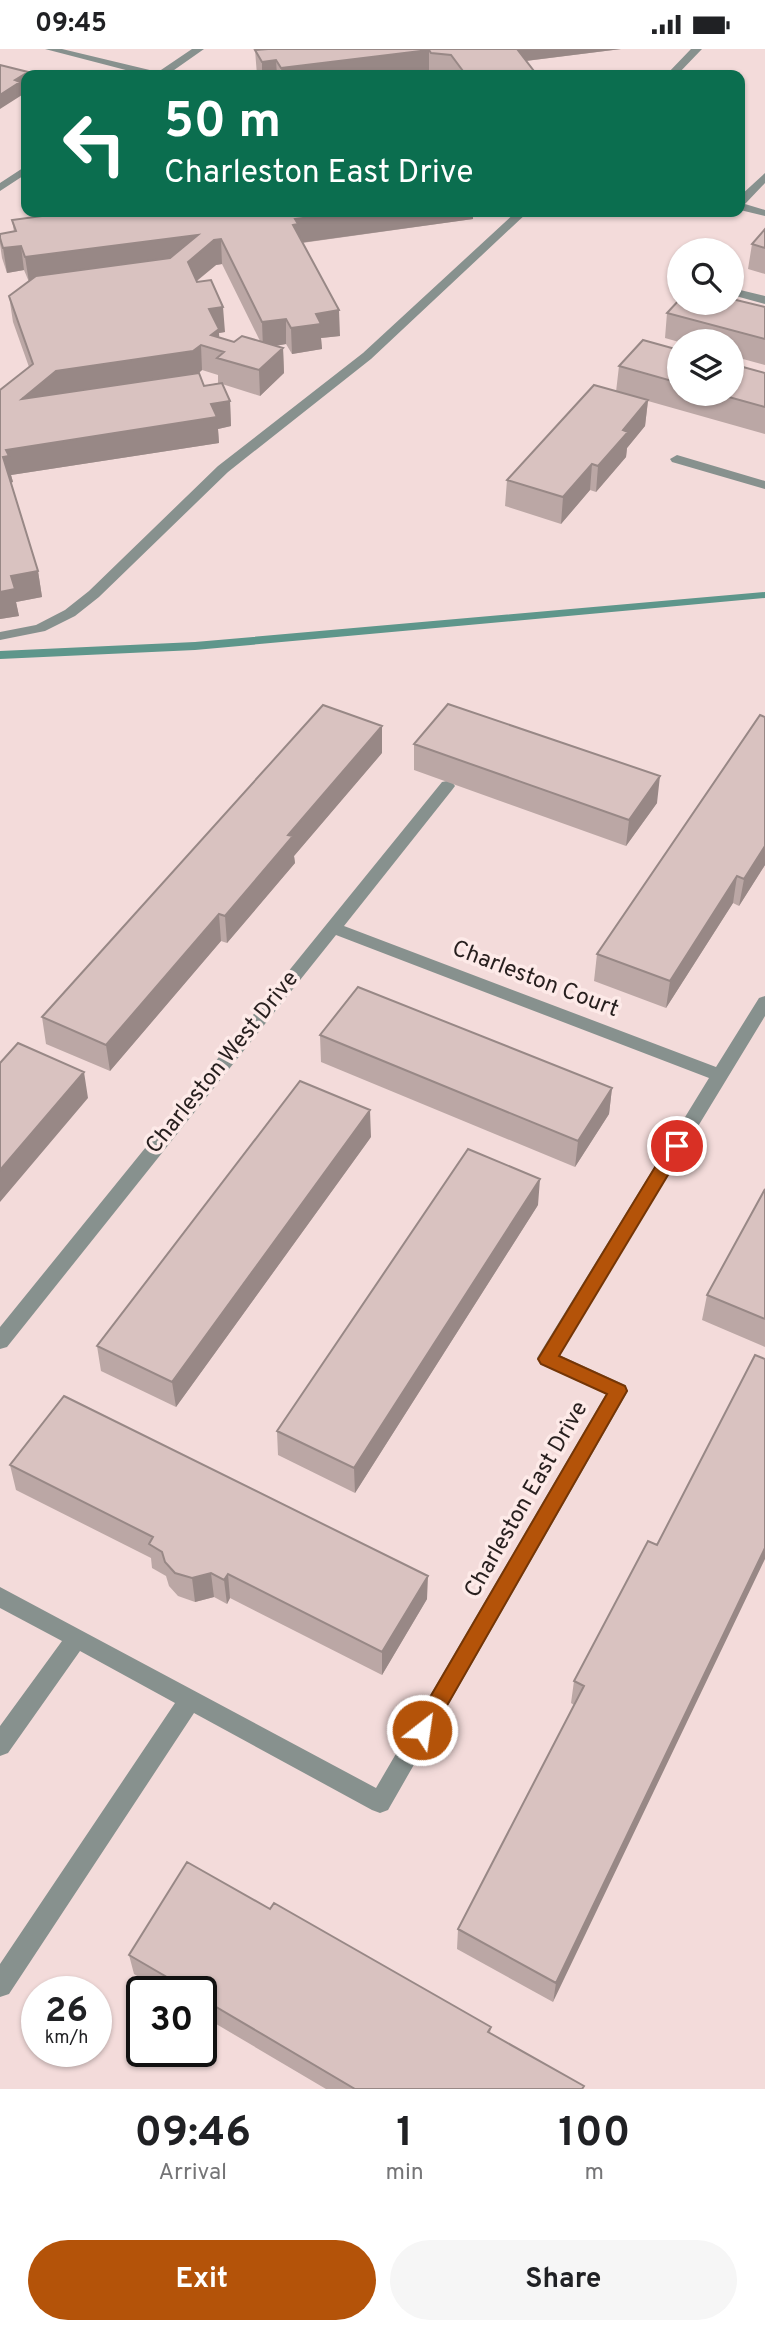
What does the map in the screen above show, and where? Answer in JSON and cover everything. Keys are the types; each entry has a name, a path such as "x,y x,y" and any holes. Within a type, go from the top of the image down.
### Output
{"street":[{"path":"50,49 138,70"},
{"path":"167,70 199,49"},
{"path":"676,70 697,49"},
{"path":"0,188 21,173"},
{"path":"745,199 765,176"},
{"path":"745,207 765,213"},
{"path":"0,636 40,628 70,613 223,470 367,356 517,217"},
{"path":"744,295 765,300"},
{"path":"677,460 765,485"},
{"name":"Charleston West Drive","path":"0,1341 447,786"},
{"name":"Charleston Court","path":"333,928 720,1075"},
{"name":"Charleston East Drive","path":"191,1699 380,1802 618,1391 547,1359 765,1002"},
{"path":"0,1597 191,1699 0,1985"},
{"path":"0,1745 77,1638"}],"building":[{"path":"517,49 533,70 462,70 451,55 431,53 429,50 281,68 276,60 262,62 255,50"},
{"path":"0,65 21,70 21,76 15,80 20,82 0,95"},
{"path":"34,217 310,217 295,219 298,224 293,225 339,310 316,314 321,324 291,328 286,319 262,322 221,239 214,240 188,262 197,282 211,280 223,307 209,309 219,329 211,335 234,342 242,336 283,348 259,370 217,358 224,352 201,345 193,351 56,371 22,399 199,373 204,386 222,383 230,401 211,404 217,417 6,450 9,456 3,457 38,571 11,576 15,589 0,592 0,390 33,364 9,296 36,276 170,258 198,235 25,257 21,246 3,248 0,234 16,231 12,220"},
{"path":"765,229 765,248 752,244"},
{"path":"744,302 765,307 765,339 744,333 744,329 727,329 675,315 744,315"},
{"path":"643,340 667,347 667,380 619,366"},
{"path":"744,367 765,373 765,407 744,401"},
{"path":"594,385 648,400 623,430 628,432 598,466 592,464 563,497 507,480"},
{"path":"448,704 660,776 629,820 414,744"},
{"path":"323,705 382,726 288,835 293,836 225,916 219,914 106,1045 42,1017"},
{"path":"760,715 765,717 765,846 744,879 737,876 670,981 597,954"},
{"path":"358,987 612,1088 578,1141 320,1035"},
{"path":"18,1043 84,1072 0,1170 0,1063"},
{"path":"300,1081 370,1110 172,1382 97,1346"},
{"path":"468,1149 540,1179 354,1468 277,1431"},
{"path":"765,1189 765,1319 707,1295"},
{"path":"755,1355 765,1359 765,1548 556,1983 458,1929 584,1686 574,1681 648,1541 657,1545"},
{"path":"64,1396 428,1576 382,1652 228,1574 224,1580 211,1573 192,1578 175,1573 165,1562 162,1552 149,1544 153,1537 10,1465"},
{"path":"187,1862 270,1909 274,1903 491,2027 488,2032 584,2086 582,2089 355,2089 217,2007 217,1976 165,1976 129,1955"}],"waterway":[{"path":"0,655 195,646 765,595"}],"route":[{"path":"422,1730 618,1391 547,1359 677,1146"}]}
